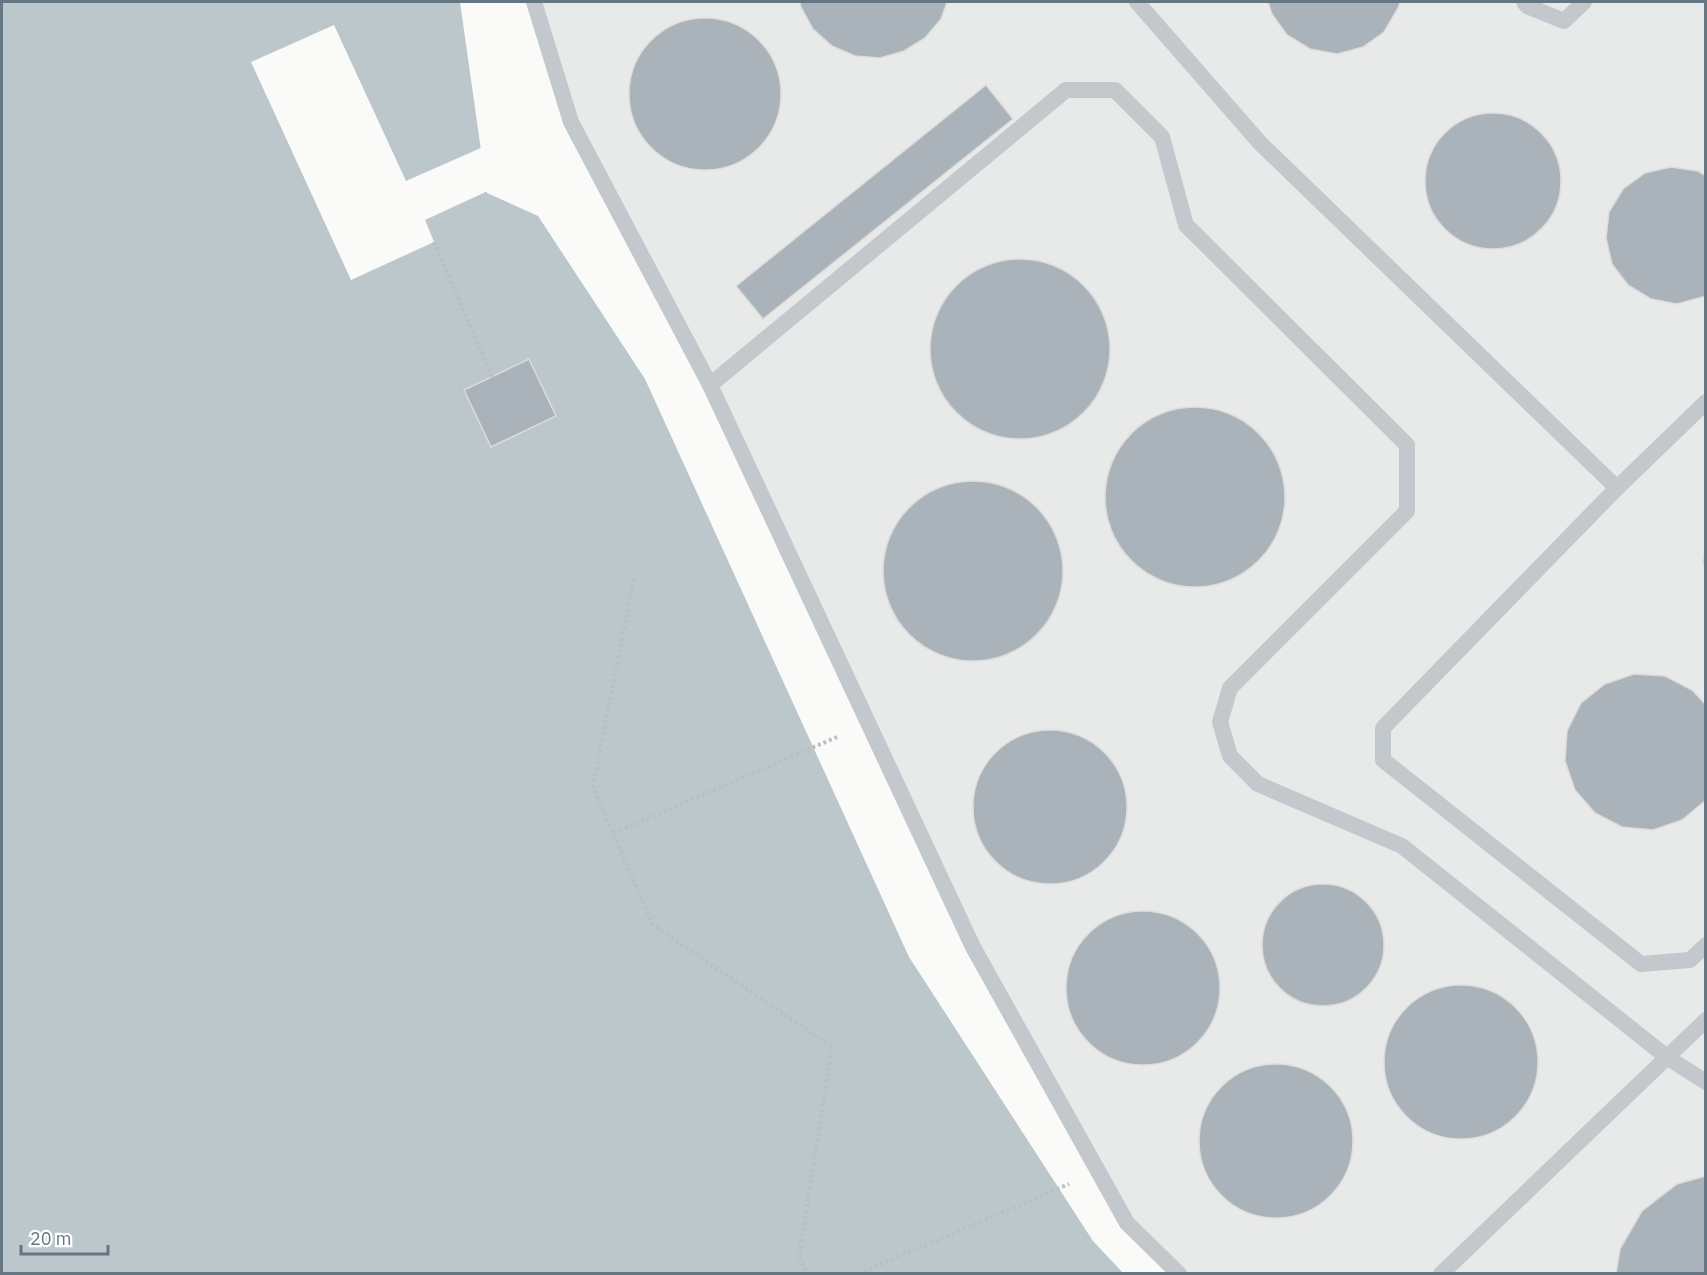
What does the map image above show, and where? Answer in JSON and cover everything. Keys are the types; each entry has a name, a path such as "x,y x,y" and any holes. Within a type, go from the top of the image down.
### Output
{"lane":[{"path":"534,2 571,122 710,385 973,947 1127,1222 1179,1274"},
{"path":"1137,2 1260,143 1617,488"},
{"path":"1524,2 1527,6 1564,21 1584,2"},
{"path":"710,385 1066,90 1115,90 1162,137 1186,225 1407,445 1407,511 1230,688 1220,722 1230,756 1258,784 1402,846 1668,1058 1706,1082"},
{"path":"1706,402 1617,488 1383,728 1383,760 1641,964 1690,960 1706,945"},
{"path":"1441,1274 1706,1020"}],"path":[{"path":"434,242 492,377"},
{"path":"634,579 593,787 653,925 832,1047 799,1257 808,1274"},
{"path":"614,834 837,737"},
{"path":"858,1274 1069,1184"}],"shaded area":[{"path":"2,2 460,2 487,193 538,216 645,379 909,957 1093,1241 1123,1273 2,1274"},
{"path":"534,2 1705,2 1705,1273 1179,1273 1127,1223 973,947 710,385 571,122"}],"pier":[{"path":"334,25 406,181 483,147 490,190 425,220 434,242 351,280 251,62"}],"building":[{"path":"800,2 947,2 941,19 925,38 904,51 880,58 855,56 832,46 813,29"},
{"path":"1268,2 1400,2 1384,32 1363,47 1337,54 1310,49 1287,35 1272,14"},
{"path":"705,18 734,23 759,40 776,65 781,94 776,123 759,148 734,165 705,170 676,165 651,148 634,123 629,94 634,65 651,40 676,23"},
{"path":"986,85 1013,119 763,319 736,286"},
{"path":"1493,113 1519,118 1541,133 1556,155 1561,181 1556,207 1541,229 1519,244 1493,249 1467,244 1445,229 1430,207 1425,181 1430,155 1445,133 1467,118"},
{"path":"1671,167 1698,171 1706,176 1706,296 1677,304 1651,299 1628,285 1612,264 1606,238 1609,212 1623,189 1645,173"},
{"path":"1020,259 1054,266 1070,274 1083,286 1095,299 1103,315 1110,349 1103,383 1095,399 1083,412 1070,424 1054,432 1020,439 986,432 970,424 957,412 945,399 937,383 930,349 937,315 945,299 957,286 970,274 986,266"},
{"path":"529,359 556,416 491,447 464,390"},
{"path":"1195,407 1229,414 1245,422 1258,434 1270,447 1278,463 1285,497 1278,531 1270,547 1258,560 1245,572 1229,580 1195,587 1161,580 1145,572 1132,560 1120,547 1112,531 1105,497 1112,463 1120,447 1132,434 1145,422 1161,414"},
{"path":"973,481 1007,488 1023,496 1036,508 1048,521 1056,537 1063,571 1056,605 1048,621 1036,634 1023,646 1007,654 973,661 939,654 923,646 910,634 898,621 890,605 883,571 890,537 898,521 910,508 923,496 939,488"},
{"path":"1706,543 1706,573 1703,562"},
{"path":"1634,674 1665,676 1692,690 1706,705 1706,800 1682,820 1653,830 1622,827 1595,813 1575,790 1565,761 1567,731 1581,703 1605,684"},
{"path":"1050,730 1079,736 1093,743 1104,753 1114,764 1121,778 1127,807 1121,836 1114,850 1104,861 1093,871 1079,878 1050,884 1021,878 1007,871 996,861 986,850 979,836 973,807 979,778 986,764 996,753 1007,743 1021,736"},
{"path":"1323,884 1346,888 1366,902 1380,922 1384,945 1380,968 1366,988 1346,1002 1323,1006 1300,1002 1280,988 1266,968 1262,945 1266,922 1280,902 1300,888"},
{"path":"1143,911 1172,917 1186,924 1197,934 1207,945 1214,959 1220,988 1214,1017 1207,1031 1197,1042 1186,1052 1172,1059 1143,1065 1114,1059 1100,1052 1089,1042 1079,1031 1072,1017 1066,988 1072,959 1079,945 1089,934 1100,924 1114,917"},
{"path":"1461,985 1490,991 1504,998 1515,1008 1525,1019 1532,1033 1538,1062 1532,1091 1525,1105 1515,1116 1504,1126 1490,1133 1461,1139 1432,1133 1418,1126 1407,1116 1397,1105 1390,1091 1384,1062 1390,1033 1397,1019 1407,1008 1418,998 1432,991"},
{"path":"1276,1064 1305,1070 1319,1077 1330,1087 1340,1098 1347,1112 1353,1141 1347,1170 1340,1184 1330,1195 1319,1205 1305,1212 1276,1218 1247,1212 1233,1205 1222,1195 1212,1184 1205,1170 1199,1141 1205,1112 1212,1098 1222,1087 1233,1077 1247,1070"},
{"path":"1706,1176 1706,1274 1616,1274 1620,1249 1642,1211 1677,1184"}]}
